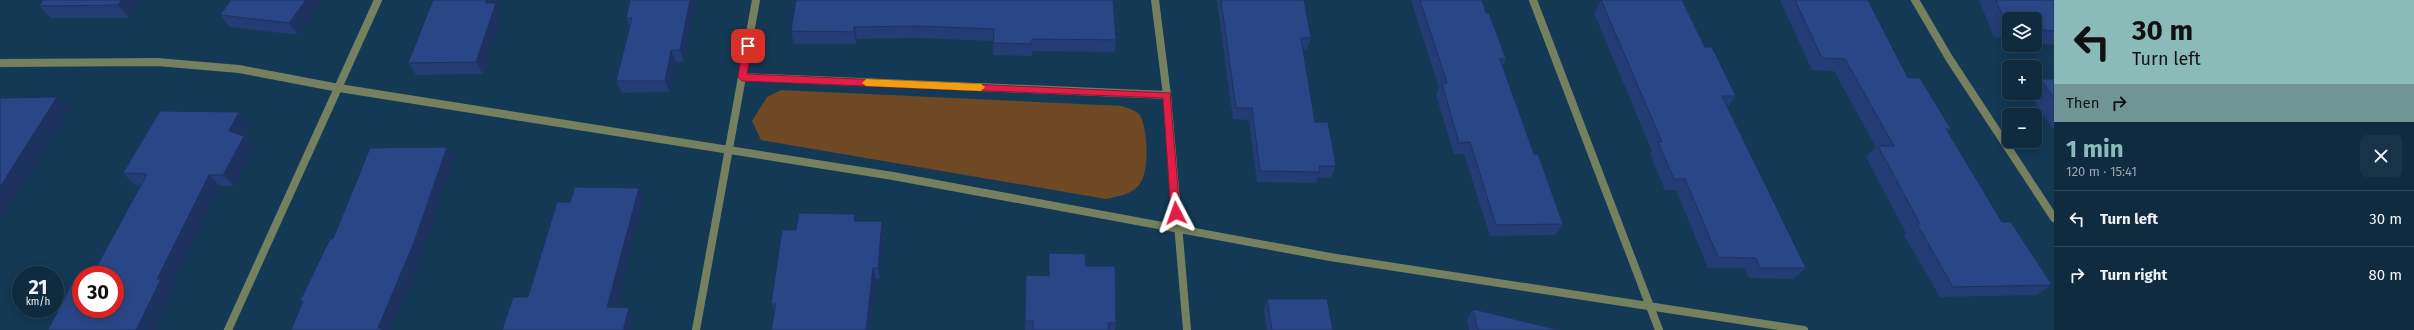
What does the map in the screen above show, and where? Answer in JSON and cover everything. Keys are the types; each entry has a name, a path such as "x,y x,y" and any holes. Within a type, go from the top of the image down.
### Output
{"street":[{"path":"228,330 378,0"},
{"path":"696,330 756,0"},
{"path":"1154,0 1167,95 1177,228 1187,330"},
{"path":"1533,0 1660,330"},
{"path":"1915,0 1949,58 2054,218"},
{"path":"0,63 157,62 239,69 339,88 893,176 1330,256 1804,330"},
{"path":"742,77 1167,95"}],"shaded area":[{"path":"781,90 1122,106 1139,114 1142,120 1146,138 1146,160 1143,179 1132,191 1124,195 1106,199 761,140 752,121 767,97"}],"building":[{"path":"43,0 122,0 118,5 39,6"},
{"path":"231,0 306,0 289,23 220,15"},
{"path":"433,0 487,0 486,3 496,3 476,62 408,63"},
{"path":"630,0 690,0 680,50 671,50 665,81 616,81 632,18 626,18"},
{"path":"796,0 1113,0 1116,40 1032,39 1032,44 993,43 994,29 916,26 854,27 854,32 791,31"},
{"path":"1221,0 1304,0 1311,38 1301,38 1315,122 1328,122 1336,166 1319,166 1320,172 1260,171 1252,108 1236,108"},
{"path":"1420,0 1482,0 1486,13 1489,13 1506,59 1500,59 1534,154 1538,154 1563,224 1496,225 1470,142 1459,143 1442,83 1447,83"},
{"path":"1601,0 1682,0 1705,47 1712,47 1736,96 1722,96 1806,268 1760,268 1756,258 1718,257 1685,179 1674,179 1658,142 1662,142"},
{"path":"1795,0 1868,0 1908,78 1920,78 1951,129 1946,129 2002,222 2011,222 2052,285 1953,287 1917,224 1920,224 1878,146 1894,146 1845,59 1822,58"},
{"path":"1996,0 2054,0 2054,31 2042,30 2042,12 2002,12 2002,15"},
{"path":"2042,79 2054,79 2054,99 2042,81"},
{"path":"57,97 0,187 0,98"},
{"path":"160,111 239,112 229,131 244,136 223,175 209,175 157,279 161,279 136,330 48,330 54,318 64,318 64,299 72,283 72,318 124,318 124,266 97,266 147,174 123,173"},
{"path":"447,147 414,242 378,328 382,328 381,330 291,330 303,301 300,301 330,239 333,239 370,148"},
{"path":"575,187 639,188 607,307 629,308 623,330 502,330 513,297 528,297 557,202 570,202"},
{"path":"799,213 855,214 854,221 882,221 878,268 873,268 866,330 771,330 776,304 771,304 782,230 796,230"},
{"path":"1049,253 1085,254 1086,266 1115,266 1116,323 1108,323 1109,330 1033,330 1033,321 1025,321 1026,275 1049,276"},
{"path":"1267,299 1327,299 1333,330 1272,330"},
{"path":"1473,309 1559,330 1478,330"}],"slow traffic":[{"path":"866,83 981,87"}],"route":[{"path":"748,46 742,77 1167,95 1176,213"}]}
